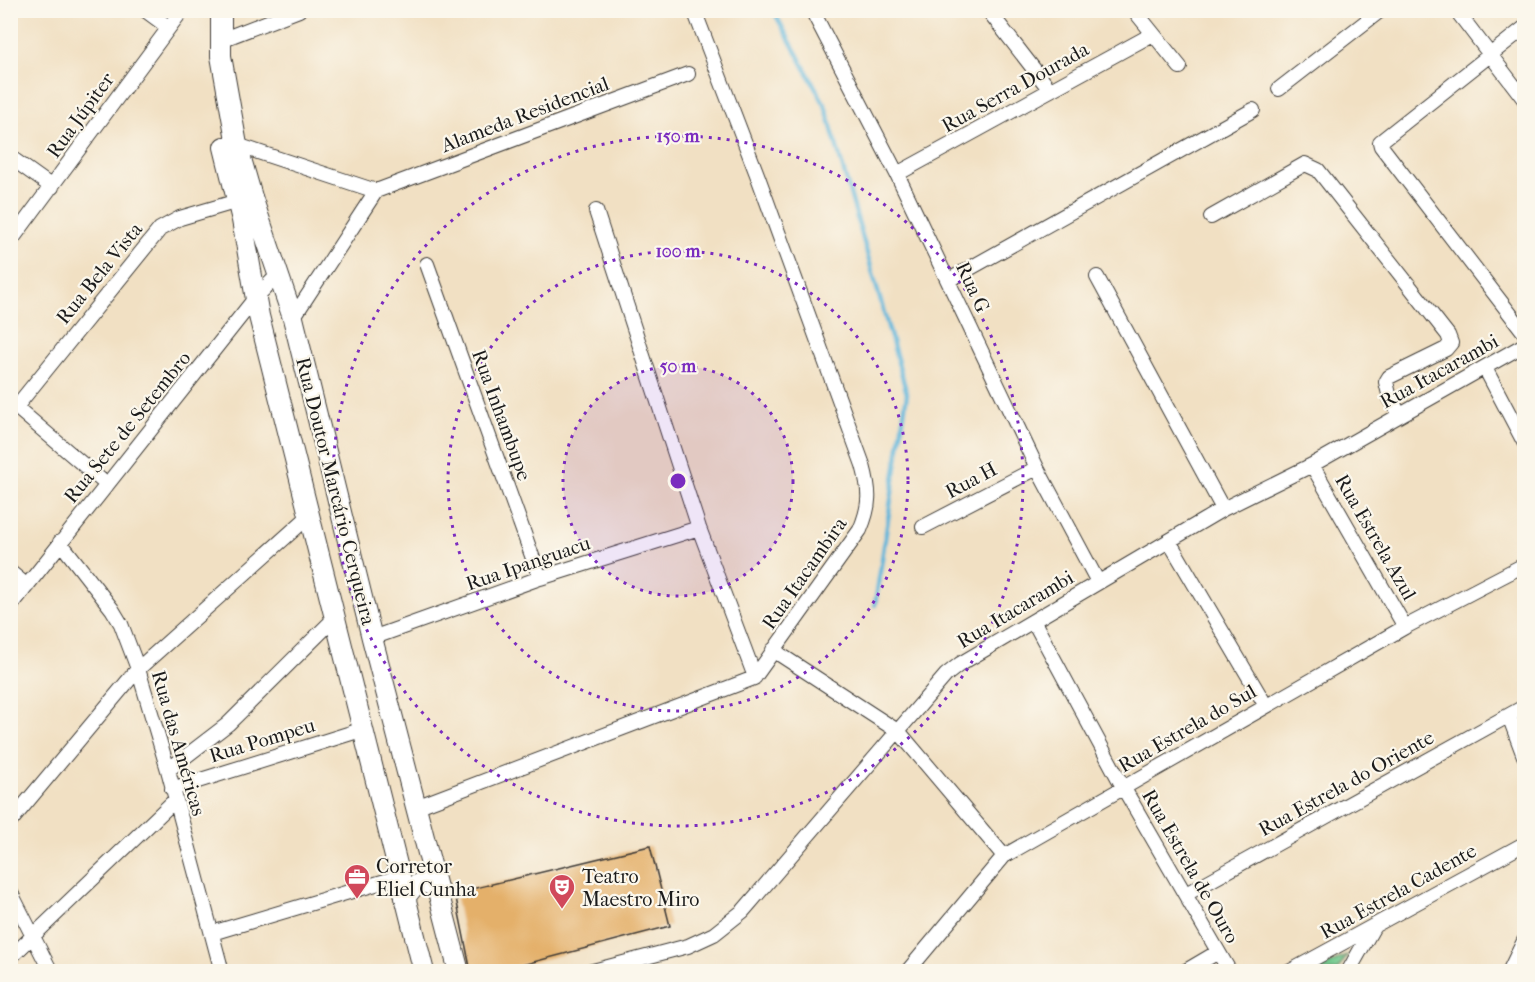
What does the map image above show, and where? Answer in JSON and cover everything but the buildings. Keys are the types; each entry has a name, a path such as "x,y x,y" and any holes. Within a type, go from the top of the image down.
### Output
{"street":[{"path":"145,10 168,27"},
{"name":"Rua Júpiter","path":"10,242 182,10"},
{"name":"Rua Doutor Marcário Cerqueira","path":"209,10 215,94 256,297 308,517 364,729 424,972"},
{"name":"Rua Doutor Marcário Cerqueira","path":"221,10 221,40 227,94 237,145 293,318 372,638 459,972"},
{"path":"221,40 271,16 299,10"},
{"name":"Rua Itacambira","path":"694,10 860,454 870,492 867,512 860,530 755,677"},
{"name":"Rua G","path":"812,10 897,174 1037,468 1098,582"},
{"path":"988,10 1050,90"},
{"path":"1134,10 1180,67"},
{"path":"1279,88 1381,10"},
{"path":"1455,10 1524,99"},
{"path":"1524,28 1380,142 1524,332"},
{"name":"Rua Serra Dourada","path":"897,174 1152,34"},
{"name":"Alameda Residencial","path":"376,191 688,74"},
{"path":"949,280 1252,110"},
{"path":"237,145 376,191 293,318"},
{"path":"10,157 52,187"},
{"path":"1210,217 1305,164 1318,170 1448,335 1451,343 1446,349 1389,377 1386,382 1390,398 1400,415"},
{"name":"Rua Bela Vista","path":"13,405 160,229 180,218 238,201"},
{"path":"416,807 755,677 699,528 596,211"},
{"name":"Rua Inhambupe","path":"427,264 540,578"},
{"name":"Rua Sete de Setembro","path":"10,607 256,297 278,275"},
{"path":"1097,277 1223,509"},
{"name":"Rua Itacarambi","path":"589,972 688,946 714,934 743,911 946,675 979,651 1034,622 1223,509 1312,465 1524,345"},
{"path":"1485,368 1524,442"},
{"path":"13,405 107,485"},
{"name":"Rua Estrela Azul","path":"1312,465 1405,627"},
{"name":"Rua H","path":"923,527 1037,468"},
{"path":"10,822 138,669 308,517"},
{"name":"Rua Ipanguacu","path":"372,638 540,578 699,528"},
{"path":"1169,541 1266,706"},
{"name":"Rua das Américas","path":"60,542 112,609 121,624 138,669 168,770 222,972"},
{"name":"Rua Estrela do Sul","path":"907,972 1004,856 1405,627 1524,565"},
{"path":"10,572 27,586"},
{"path":"168,770 228,724 335,618"},
{"name":"Rua Estrela de Ouro","path":"1034,622 1123,787 1230,972"},
{"path":"774,650 899,732 1004,856"},
{"name":"Rua Estrela do Oriente","path":"1186,894 1524,707"},
{"path":"1509,716 1524,756"},
{"name":"Rua Pompeu","path":"173,794 364,729"},
{"path":"10,958 173,794"},
{"name":"Rua Estrela Cadente","path":"1289,972 1524,844"},
{"path":"393,850 411,852 426,846"},
{"path":"212,933 399,877"},
{"path":"405,898 412,887 420,883 428,883 438,889"},
{"path":"10,891 34,934 51,972"},
{"path":"1348,972 1374,926"},
{"path":"1509,972 1524,941"},
{"path":"1184,972 1218,952"}],"green space":[{"path":"1348,955 1337,971 1316,971"}],"waterway":[{"path":"773,10 825,105 907,394 875,605"}],"place":[{"name":"Corretor Eliel Cunha","path":"357,900"},
{"name":"Teatro Maestro Miro","path":"562,910"}]}
